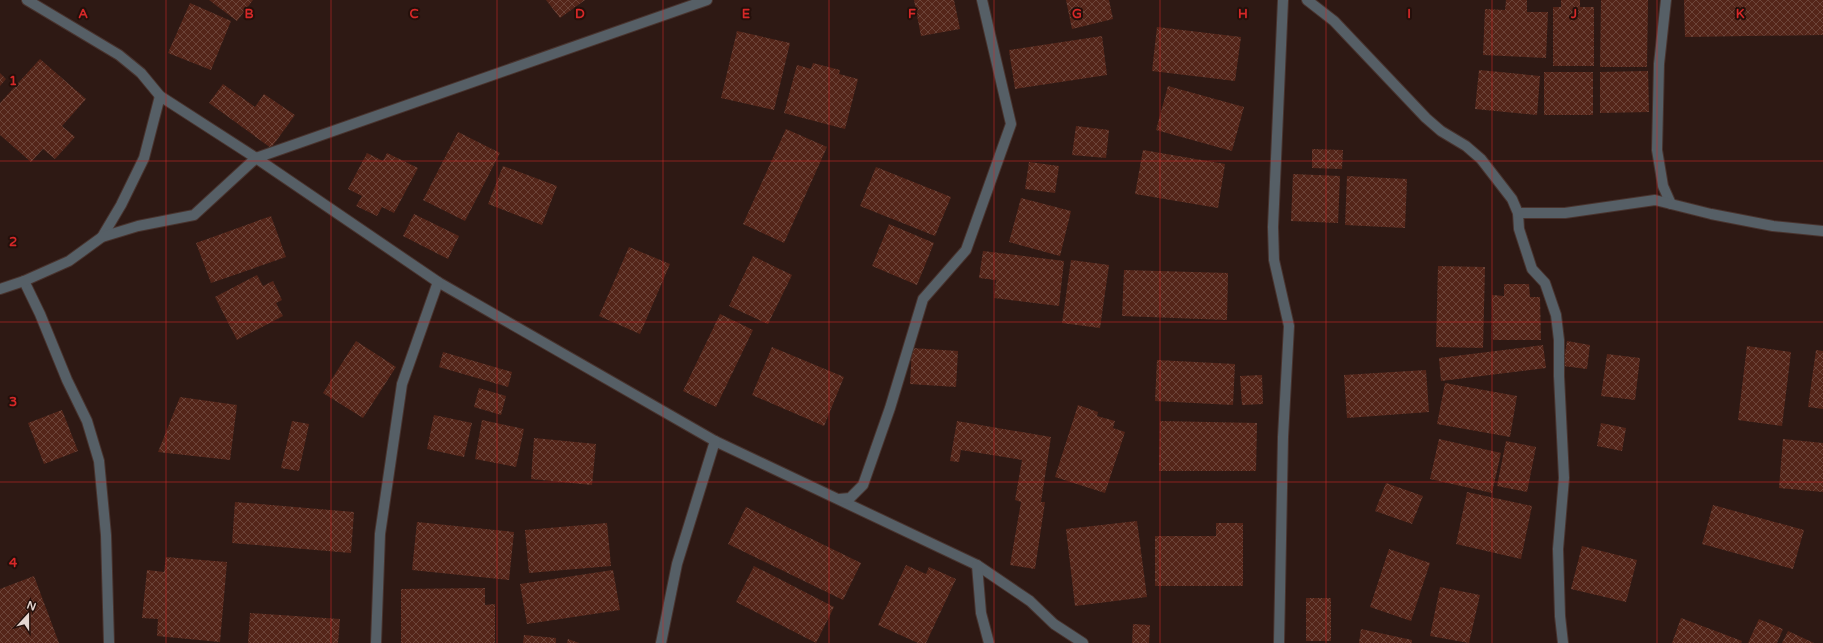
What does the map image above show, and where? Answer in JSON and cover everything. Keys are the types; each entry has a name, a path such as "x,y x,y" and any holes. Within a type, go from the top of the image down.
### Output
{"street":[{"path":"27,0 119,55 141,73 160,96 256,158 438,282 715,440 977,565 1030,601 1054,624 1083,643"},
{"path":"0,289 24,281 69,261 102,238 138,226 194,215 256,158 708,0"},
{"path":"839,499 850,498 863,485 890,408 922,299 966,250 1011,124 982,0"},
{"path":"1278,643 1283,437 1288,326 1274,260 1273,227 1283,0"},
{"path":"1307,0 1334,21 1426,118 1441,131 1466,146 1481,159 1512,199 1518,212 1519,229 1532,269 1545,283 1556,315 1559,340 1559,376 1564,478 1558,549 1560,616 1563,643"},
{"path":"1666,0 1659,64 1658,150 1663,186 1671,204"},
{"path":"102,238 121,205 144,158 160,96"},
{"path":"1518,212 1565,213 1655,200 1773,226 1823,231"},
{"path":"24,281 40,314 64,373 87,421 99,461 106,535 109,643"},
{"path":"376,643 380,534 402,384 438,282"},
{"path":"661,643 677,564 715,440"},
{"path":"977,565 981,613 988,643"}],"building":[{"path":"209,0 253,0 237,21"},
{"path":"546,0 585,0 560,18"},
{"path":"914,0 954,0 960,29 921,36"},
{"path":"1066,0 1109,0 1113,19 1072,29"},
{"path":"1506,0 1527,0 1527,12 1548,12 1546,58 1483,55 1485,9 1505,10"},
{"path":"1561,0 1580,0 1580,7 1594,7 1594,66 1553,66 1553,7 1561,7"},
{"path":"1601,0 1648,0 1647,67 1600,67"},
{"path":"1684,0 1823,0 1823,35 1685,37"},
{"path":"190,3 231,21 211,70 168,53"},
{"path":"1157,27 1241,37 1235,81 1152,71"},
{"path":"737,31 790,43 774,110 721,98"},
{"path":"1102,36 1107,75 1015,89 1009,50"},
{"path":"40,59 86,99 62,126 75,137 55,159 43,149 31,162 0,135 0,103"},
{"path":"813,63 840,70 839,74 858,79 845,129 784,113 797,65 811,69"},
{"path":"1479,70 1540,76 1537,115 1475,109"},
{"path":"1648,71 1649,112 1600,113 1600,72"},
{"path":"1544,72 1593,72 1593,115 1544,115"},
{"path":"0,73 6,79 0,86"},
{"path":"223,84 255,107 264,94 295,115 271,148 209,103"},
{"path":"1168,86 1244,107 1232,151 1156,130"},
{"path":"1076,126 1109,130 1106,158 1072,155"},
{"path":"786,129 827,147 784,243 743,224"},
{"path":"458,132 500,153 465,221 423,200"},
{"path":"1312,149 1343,150 1342,169 1312,168"},
{"path":"1143,150 1225,164 1218,208 1135,194"},
{"path":"367,153 383,161 387,153 418,168 394,213 382,207 377,216 356,206 362,196 348,189"},
{"path":"1029,162 1059,166 1055,193 1025,189"},
{"path":"503,166 557,186 542,225 488,204"},
{"path":"876,167 951,197 935,236 860,206"},
{"path":"1293,174 1340,176 1338,223 1291,221"},
{"path":"1347,176 1407,179 1405,228 1345,225"},
{"path":"1021,198 1071,211 1060,256 1009,242"},
{"path":"414,214 459,236 448,259 403,236"},
{"path":"271,216 286,257 211,283 196,243"},
{"path":"889,224 934,243 917,285 872,266"},
{"path":"629,247 670,264 640,334 599,316"},
{"path":"983,251 1064,261 1059,306 994,298 996,280 979,278"},
{"path":"753,256 792,275 768,324 729,306"},
{"path":"1071,260 1109,265 1100,328 1062,323"},
{"path":"1438,266 1485,267 1483,348 1436,347"},
{"path":"1124,270 1228,273 1227,320 1122,316"},
{"path":"257,275 263,286 273,281 282,300 276,303 283,316 237,340 215,297"},
{"path":"1504,284 1529,284 1530,297 1540,297 1541,340 1493,340 1492,295 1504,296"},
{"path":"720,314 753,330 716,407 683,391"},
{"path":"356,341 396,367 363,418 323,393"},
{"path":"1567,341 1590,345 1587,369 1563,366"},
{"path":"1543,345 1546,368 1441,381 1439,358"},
{"path":"1747,346 1791,352 1782,426 1738,420"},
{"path":"772,347 844,377 824,426 752,395"},
{"path":"912,348 958,351 956,387 910,384"},
{"path":"1816,350 1823,351 1823,409 1808,407"},
{"path":"443,352 512,372 508,387 439,367"},
{"path":"1607,354 1640,358 1635,400 1601,396"},
{"path":"1157,360 1235,364 1233,405 1155,401"},
{"path":"1426,370 1429,412 1347,418 1344,375"},
{"path":"1262,375 1263,404 1242,405 1240,376"},
{"path":"1445,383 1517,396 1510,437 1437,424"},
{"path":"479,388 506,396 501,415 474,407"},
{"path":"180,397 237,405 230,460 158,452"},
{"path":"1078,405 1098,412 1097,416 1115,421 1113,428 1125,432 1105,493 1055,477"},
{"path":"62,410 78,451 44,464 28,423"},
{"path":"434,415 472,423 464,457 427,449"},
{"path":"482,420 524,429 516,467 475,459"},
{"path":"292,421 309,424 299,471 281,468"},
{"path":"957,421 1051,437 1041,502 1045,502 1035,569 1010,565 1021,502 1015,500 1022,460 961,450 959,462 950,461"},
{"path":"1160,421 1257,423 1256,471 1159,471"},
{"path":"1601,423 1626,428 1622,451 1597,446"},
{"path":"534,438 596,444 592,485 531,479"},
{"path":"1439,439 1501,453 1492,493 1430,479"},
{"path":"1783,439 1823,443 1823,492 1779,488"},
{"path":"1506,441 1536,447 1527,492 1497,486"},
{"path":"1386,483 1423,496 1412,524 1375,511"},
{"path":"1467,492 1532,506 1521,559 1456,544"},
{"path":"235,502 354,512 351,553 232,543"},
{"path":"1713,505 1804,530 1793,569 1702,544"},
{"path":"746,507 861,563 843,600 728,544"},
{"path":"1137,521 1147,597 1075,606 1066,529"},
{"path":"417,522 514,532 509,580 412,570"},
{"path":"607,523 611,566 529,573 525,530"},
{"path":"1216,523 1243,523 1243,586 1155,586 1155,536 1216,536"},
{"path":"1582,546 1637,560 1626,602 1571,589"},
{"path":"1389,549 1430,563 1411,621 1370,607"},
{"path":"166,557 227,562 220,642 157,636 158,619 142,618 147,570 164,572"},
{"path":"906,565 926,574 929,567 956,579 926,643 918,643 878,625"},
{"path":"754,566 834,607 816,643 736,602"},
{"path":"613,570 620,610 527,624 520,584"},
{"path":"34,576 59,643 0,643 0,589"},
{"path":"1440,587 1480,595 1469,643 1430,636"},
{"path":"485,588 485,605 495,604 495,643 401,643 401,589"},
{"path":"1306,598 1331,598 1331,641 1306,641"},
{"path":"250,613 340,619 338,643 248,643"},
{"path":"1681,618 1742,641 1741,643 1672,643"},
{"path":"1759,619 1783,629 1777,643 1748,643"},
{"path":"1133,624 1150,625 1149,643 1132,643"},
{"path":"1361,629 1412,640 1412,643 1359,643"},
{"path":"1788,631 1814,643 1782,643"},
{"path":"524,635 556,638 556,643 523,643"},
{"path":"568,639 579,643 567,643"}]}
